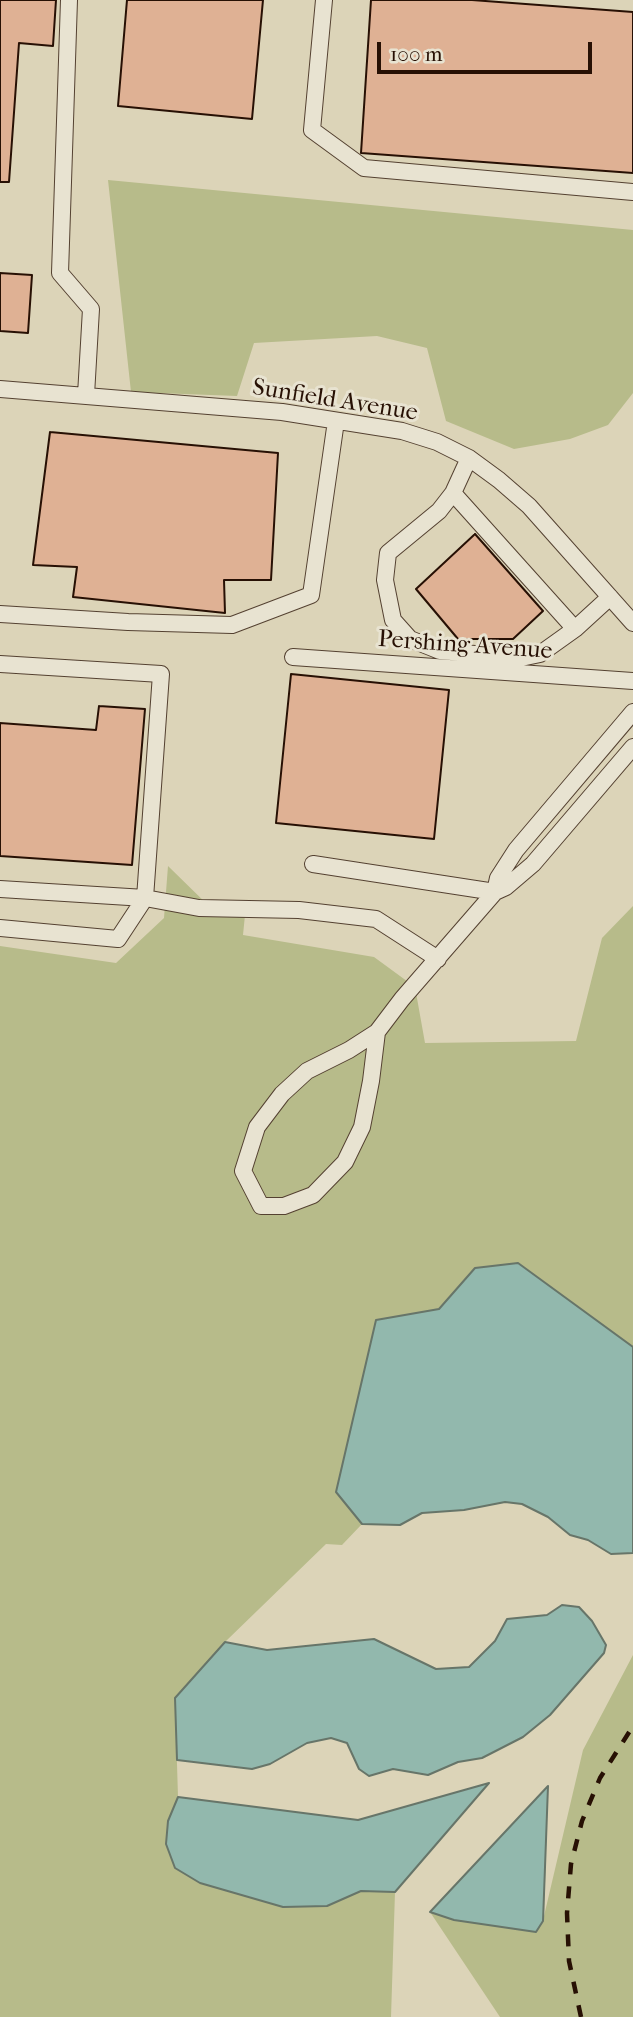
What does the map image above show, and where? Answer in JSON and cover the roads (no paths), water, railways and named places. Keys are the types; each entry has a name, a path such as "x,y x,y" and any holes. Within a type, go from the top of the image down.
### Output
{"street":[{"path":"69,0 60,273 91,309 86,395"},
{"path":"324,0 312,130 364,168 633,192"},
{"name":"Sunfield Avenue","path":"0,389 240,408 402,431 437,442 469,458 528,506 633,622"},
{"path":"0,614 232,625 311,594 336,421"},
{"path":"469,458 453,493 439,511 388,553 385,580 393,620 410,639 440,651 521,658 540,654 575,629 610,597"},
{"path":"453,493 575,629"},
{"name":"Pershing Avenue","path":"293,657 633,681"},
{"path":"0,664 160,674 145,898 118,939 0,928"},
{"path":"495,892 498,878 516,850 633,712"},
{"path":"377,1032 372,1081 362,1127 345,1162 313,1195 284,1206 261,1206 243,1171 257,1127 282,1094 307,1070 349,1050 377,1032 402,999 495,892 506,887 533,864 633,747"},
{"path":"313,864 495,892"},
{"path":"0,889 145,898 199,908 299,910 376,919 438,959"}],"water":[{"path":"518,1263 633,1347 633,1553 611,1554 588,1540 570,1535 548,1517 522,1504 505,1502 464,1510 422,1513 400,1525 362,1524 336,1492 376,1320 439,1309 475,1268"},
{"path":"562,1605 579,1607 592,1621 606,1645 604,1653 550,1715 523,1737 482,1758 458,1762 428,1775 393,1769 369,1776 359,1769 347,1743 331,1738 307,1743 270,1764 252,1769 177,1760 175,1698 225,1642 267,1650 374,1639 436,1669 469,1667 495,1641 507,1619 547,1615"},
{"path":"489,1783 395,1892 361,1891 327,1906 283,1907 200,1883 175,1868 166,1844 168,1821 178,1797 358,1820"},
{"path":"548,1786 543,1921 536,1932 454,1920 430,1912"}],"railway":[{"path":"581,2017 569,1961 567,1913 571,1864 582,1821 600,1778 633,1726"}]}
